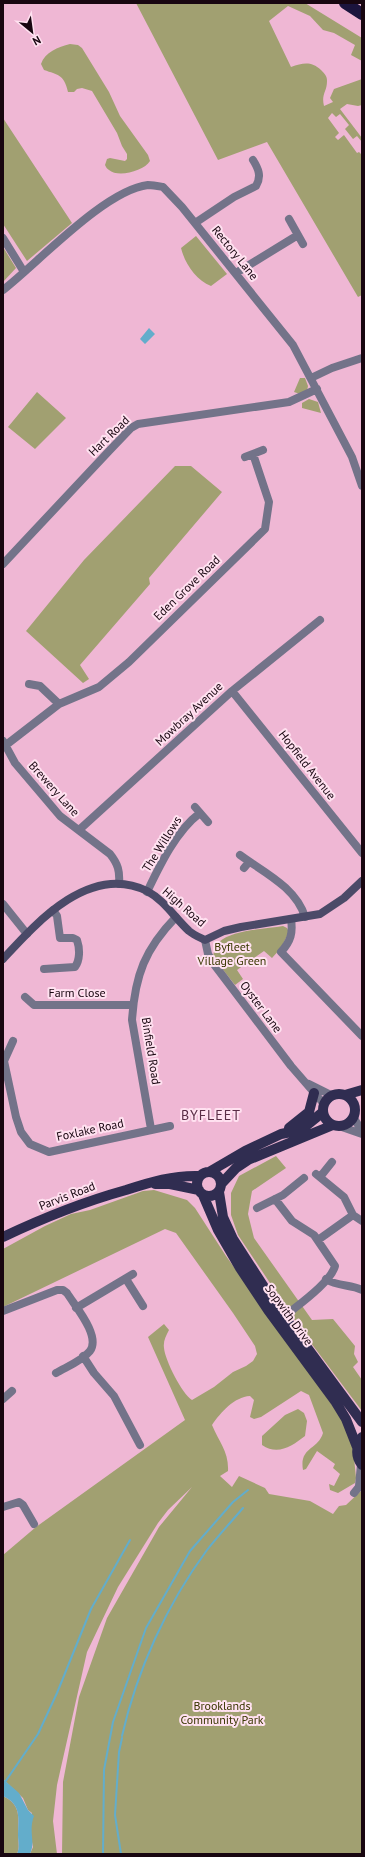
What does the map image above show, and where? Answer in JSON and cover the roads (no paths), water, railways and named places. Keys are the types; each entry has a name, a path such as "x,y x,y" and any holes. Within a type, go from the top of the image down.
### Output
{"highway":[{"path":"345,3 362,14"}],"main road":[{"path":"281,1134 291,1132 307,1125 324,1108 333,1096 345,1095 362,1090"},
{"path":"314,1093 309,1112 281,1134 231,1158 205,1174 197,1183 201,1193 213,1196 236,1168 248,1160 336,1125"},
{"path":"324,1108 328,1122 336,1125 345,1125 357,1110 349,1098 345,1095"},
{"path":"205,1174 216,1174 220,1187"},
{"name":"Parvis Road","path":"3,1238 69,1208 169,1177 205,1174"},
{"name":"Parvis Road","path":"142,1185 170,1184 201,1193"},
{"name":"Sopwith Drive","path":"220,1187 222,1212 231,1235 275,1304 362,1422"},
{"name":"Sopwith Drive","path":"201,1193 218,1230 240,1268 268,1310 336,1401 346,1419 357,1447 358,1459 362,1464"},
{"path":"357,1447 362,1437"}],"street":[{"path":"195,223 256,186 260,177 259,170 252,160"},
{"name":"Rectory Lane","path":"3,290 94,213 128,192 147,186 164,187 236,273 293,345 352,457 362,486"},
{"path":"290,219 304,244"},
{"path":"236,273 298,235"},
{"path":"3,238 24,272"},
{"path":"311,378 332,368 362,358"},
{"name":"Hart Road","path":"3,564 131,428 138,424 289,402 317,389"},
{"path":"245,457 263,450"},
{"name":"Eden Grove Road","path":"4,743 60,704 100,688 129,662 266,529 269,502 253,454"},
{"name":"Mowbray Avenue","path":"79,830 232,691 320,620"},
{"path":"29,684 40,686 60,704"},
{"name":"Hopfield Avenue","path":"232,691 362,853"},
{"name":"Brewery Lane","path":"4,743 6,755 15,763 60,816 110,854 116,861 119,870 119,884"},
{"name":"The Willows","path":"147,892 157,872 175,843 198,810 208,822"},
{"path":"240,855 247,865 292,892 302,906 305,917"},
{"name":"High Road","path":"3,959 27,934 62,903 84,892 105,885 119,884 147,892 192,933 205,940 224,931 241,927 320,914 344,898 362,881"},
{"path":"3,904 27,934"},
{"path":"44,969 75,967 78,961 79,953 77,940 73,938 60,938 57,916 53,910"},
{"name":"Binfield Road","path":"151,1129 132,1020 133,1005 139,973 146,957 161,933 176,917"},
{"path":"291,919 291,938 282,952 361,1037"},
{"name":"Oyster Lane","path":"205,940 208,954 213,963 324,1108"},
{"name":"Farm Close","path":"25,997 34,1005 133,1005"},
{"name":"Foxlake Road","path":"13,1041 4,1061 16,1117 21,1132 30,1144 49,1152 170,1126"},
{"name":"Oyster Lane","path":"306,1083 333,1096"},
{"path":"357,1110 362,1131"},
{"path":"336,1125 362,1134"},
{"path":"332,1162 318,1175 344,1197 353,1215 362,1221"},
{"path":"258,1208 275,1199 304,1178"},
{"path":"275,1199 292,1221 314,1235 334,1266 333,1272 285,1316"},
{"path":"318,1240 353,1215"},
{"path":"76,1308 130,1277 143,1306"},
{"path":"326,1279 339,1286 357,1287 362,1290"},
{"path":"3,1311 57,1290 63,1290 67,1294 90,1330 93,1338 93,1345 83,1356 56,1373"},
{"path":"83,1356 94,1373 114,1396 140,1445"},
{"path":"3,1399 12,1391"},
{"name":"Sopwith Drive","path":"354,1493 360,1485 362,1464"},
{"path":"3,1507 20,1502 24,1505 34,1524"}],"water":[{"path":"149,328 155,334 145,344 140,339"},
{"path":"3,1779 19,1793 28,1810 34,1816 32,1822 32,1849 30,1854 17,1854 19,1847 18,1812 13,1804 3,1796"}],"waterway":[{"path":"103,1854 104,1770 113,1722 146,1628 190,1551 233,1502 248,1490"},
{"path":"122,1736 128,1711 145,1662 166,1615 192,1571 207,1550 243,1508"},
{"path":"3,1785 38,1734 57,1693 91,1609 130,1540"},
{"path":"121,1854 115,1815 119,1752 122,1738"}],"district":[{"name":"BYFLEET","path":"211,1115"}],"park label":[{"name":"Byfleet Village Green","path":"232,954"},
{"name":"Brooklands Community Park","path":"222,1713"}]}
